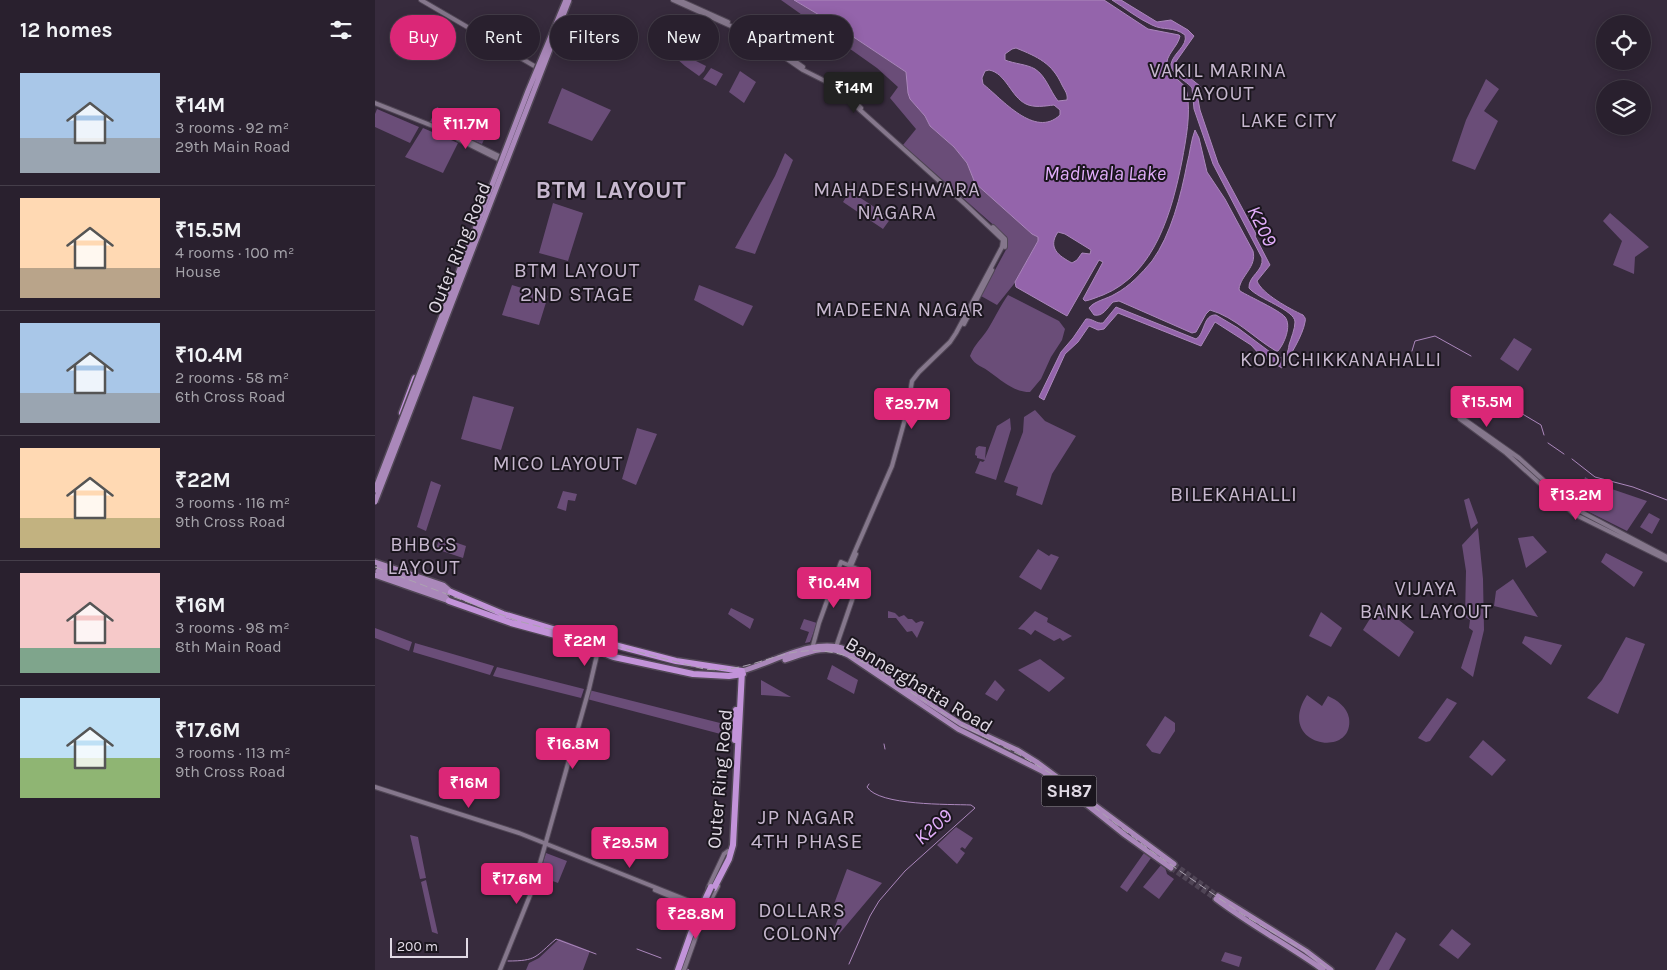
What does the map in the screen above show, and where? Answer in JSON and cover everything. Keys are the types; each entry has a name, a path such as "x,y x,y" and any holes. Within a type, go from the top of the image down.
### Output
{"highway":[{"name":"Outer Ring Road","path":"375,488 409,393 450,294 488,190 505,160 536,67 565,0"},
{"name":"Outer Ring Road","path":"375,506 505,160 570,0"},
{"name":"Bannerghatta Road","path":"451,592 513,618 598,646 607,655 693,674 729,676 741,673"},
{"name":"Bannerghatta Road","path":"449,601 511,623 584,645 709,667 727,668 741,673"},
{"name":"Outer Ring Road","path":"680,970 698,920 730,852 741,673"}],"main road":[{"path":"421,0 536,67"},
{"path":"375,488 565,0"},
{"path":"375,502 570,0"},
{"path":"673,0 709,15"},
{"path":"679,0 710,15"},
{"path":"719,19 766,40 800,65 837,84 885,131 1003,236 1006,241 1002,252 952,343 914,382 909,413 894,469 850,565"},
{"path":"375,103 505,160"},
{"path":"1460,418 1519,458 1574,508 1667,556"},
{"path":"1505,450 1574,514 1667,560"},
{"path":"375,562 443,585 451,592"},
{"path":"813,649 841,562 862,571 836,648"},
{"path":"377,571 451,592"},
{"path":"377,571 444,595 449,601"},
{"name":"Bannerghatta Road","path":"741,673 822,645 836,648 958,729 1042,771 1125,835 1173,866"},
{"path":"499,970 528,897 587,694 598,646"},
{"path":"375,788 544,844 706,910"},
{"path":"544,844 699,906"},
{"path":"730,852 732,859 706,910 680,970 699,906 725,854 730,852"},
{"path":"1323,970 1304,956 1242,918 1217,898 1306,951 1331,970"}],"shaded area":[{"path":"781,0 794,0 819,15 802,15"},
{"path":"853,37 906,72 910,99 925,116 930,126 954,147 967,163 975,183 1032,234 1038,237 1038,241 1014,284 997,305 981,296 1008,246 1007,237 903,145 916,129 890,98 898,87 877,68 853,51"},
{"path":"678,60 694,60 706,66 699,76"},
{"path":"711,68 723,74 716,86 703,79"},
{"path":"740,71 756,82 744,103 729,92"},
{"path":"1486,79 1499,89 1484,111 1498,121 1475,170 1452,161 1466,120"},
{"path":"562,88 611,110 592,141 548,123"},
{"path":"437,107 487,133 482,144 430,122"},
{"path":"377,109 419,127 410,143 375,127"},
{"path":"423,128 458,143 443,173 405,157"},
{"path":"785,153 793,160 755,254 735,248 775,176"},
{"path":"850,191 891,218 883,229 843,202"},
{"path":"553,203 583,213 568,261 539,253"},
{"path":"1610,213 1649,247 1635,257 1634,274 1613,265 1622,241 1603,221"},
{"path":"512,285 548,296 539,325 502,315"},
{"path":"699,285 753,306 743,326 694,300"},
{"path":"1008,295 1059,321 1065,329 1062,340 1051,357 1041,379 1030,392 1024,392 1009,386 977,364 970,356"},
{"path":"1514,338 1532,349 1518,371 1500,359"},
{"path":"473,396 514,407 501,450 461,439"},
{"path":"1035,410 1045,421 1076,436 1052,474 1042,505 1016,495 1018,487 1004,482 1023,432 1024,417"},
{"path":"1010,418 1011,429 996,480 975,473 980,461 983,462 985,460 977,458 975,455 976,448 979,446 986,447 985,459 997,426"},
{"path":"637,428 657,434 636,485 622,479"},
{"path":"1585,477 1597,484 1647,501 1627,531 1577,506"},
{"path":"431,481 441,485 426,531 417,527"},
{"path":"563,491 577,494 575,501 568,500 566,511 557,508"},
{"path":"1469,498 1478,523 1471,529 1464,500"},
{"path":"1649,513 1660,519 1652,534 1640,527"},
{"path":"1478,528 1483,579 1484,630 1473,677 1461,668 1473,631 1469,628 1470,620 1465,617 1466,571 1462,545"},
{"path":"1533,536 1547,552 1526,568 1518,538"},
{"path":"440,537 466,546 463,558 436,549"},
{"path":"1038,549 1049,556 1051,554 1059,557 1041,590 1019,577"},
{"path":"1606,553 1643,572 1634,587 1601,562"},
{"path":"1513,579 1538,617 1494,606 1496,591"},
{"path":"1379,604 1414,632 1399,657 1363,630"},
{"path":"731,608 754,619 750,629 728,614"},
{"path":"888,611 895,613 899,617 904,615 916,623 924,622 917,638 912,631 907,632 896,618 888,618"},
{"path":"1035,611 1048,618 1047,622 1072,636 1063,641 1060,638 1054,641 1035,630 1031,635 1024,630 1018,629"},
{"path":"1321,612 1342,628 1331,647 1309,636"},
{"path":"804,619 817,623 810,642 805,643 809,632 800,629"},
{"path":"375,628 412,642 409,651 375,638"},
{"path":"1525,636 1562,645 1551,665 1522,643"},
{"path":"1626,637 1645,644 1618,714 1587,698 1602,680"},
{"path":"415,643 494,666 490,675 413,652"},
{"path":"1040,659 1065,678 1049,692 1018,670"},
{"path":"832,665 858,680 854,694 827,679"},
{"path":"497,667 584,689 581,698 493,676"},
{"path":"761,680 791,697 761,695"},
{"path":"995,680 1005,690 997,701 985,694"},
{"path":"589,690 732,726 732,737 587,699"},
{"path":"1307,695 1322,706 1328,696 1344,707 1349,718 1348,731 1340,739 1330,743 1318,741 1307,736 1300,726 1300,712"},
{"path":"1447,698 1457,703 1430,741 1426,742 1418,738"},
{"path":"1165,716 1175,723 1175,731 1160,754 1152,752 1146,745"},
{"path":"1483,740 1506,760 1492,776 1469,757"},
{"path":"956,827 973,838 965,849 962,847 960,849 965,853 957,864 937,845"},
{"path":"410,835 418,837 426,878 420,879"},
{"path":"546,853 567,861 558,883 539,876"},
{"path":"1144,853 1151,858 1127,892 1120,887"},
{"path":"1161,865 1165,867 1167,874 1174,879 1159,899 1143,887"},
{"path":"847,869 882,883 839,934 833,932 842,908 834,904"},
{"path":"426,880 438,934 432,932 421,882"},
{"path":"1452,929 1471,944 1458,959 1439,945"},
{"path":"1396,932 1406,939 1389,970 1375,970"},
{"path":"559,939 590,951 583,970 526,970 529,963 539,958"},
{"path":"1225,952 1242,957 1239,967 1221,961"}],"water":[{"name":"Madiwala Lake","path":"794,0 1104,0 1148,29 1179,35 1179,40 1168,58 1167,66 1171,74 1184,85 1188,101 1188,118 1182,161 1173,200 1166,220 1148,257 1136,272 1121,285 1103,295 1085,301 1083,299 1103,262 1099,260 1067,316 1016,287 1015,282 1038,241 1038,237 1032,234 975,183 967,163 954,147 930,126 925,116 910,99 906,72 853,37 853,15 819,15","holes":["1016,48 1038,58 1054,71 1066,92 1067,100 1058,101 1039,72 1028,66 1005,60 1005,54","989,70 1000,76 1021,101 1036,106 1054,105 1060,110 1060,115 1050,121 1040,122 1030,120 1019,114 983,84 982,78 985,71","1058,232 1065,234 1091,250 1090,254 1082,253 1072,263 1063,257 1054,247"]},
{"path":"1112,0 1121,0 1157,22 1171,20 1194,36 1175,63 1175,66 1200,86 1198,99 1200,110 1218,163 1256,234 1255,236 1270,265 1257,281 1270,296 1303,315 1305,318 1304,327 1299,340 1282,368 1260,355 1251,345 1215,322 1201,346 1118,313 1104,329 1098,330 1089,326 1078,342 1065,354 1044,400 1039,397 1061,352 1086,319 1103,323 1116,307 1196,339 1206,321 1216,315 1238,328 1278,358 1286,354 1294,328 1295,322 1289,313 1249,288 1251,280 1261,266 1262,258 1213,164 1194,109 1192,88 1171,68 1174,56 1184,43 1185,35 1176,30 1152,25"},
{"name":"Madiwala Lake","path":"1195,130 1199,138 1207,172 1225,199 1253,251 1253,262 1239,289 1277,311 1287,321 1286,335 1278,351 1228,318 1210,310 1196,332 1192,333 1119,301 1113,302 1100,315 1094,315 1089,308 1112,296 1130,283 1148,266 1159,251 1170,227 1178,201"}],"waterway":[{"path":"1412,351 1415,341 1435,336 1471,356"},
{"path":"1486,392 1496,398"},
{"path":"1504,403 1541,425 1544,435"},
{"path":"1548,443 1564,454"},
{"path":"1572,459 1595,477 1633,487 1667,500"},
{"name":"K209","path":"884,744 885,749"},
{"name":"K209","path":"849,964 870,916 879,901 905,871 975,808 971,805 915,803 885,798 867,787 869,784"},
{"name":"K209","path":"508,961 525,960 535,957 556,939 596,954"},
{"name":"K209","path":"637,949 661,958"}],"tunnel":[{"path":"1174,864 1218,896"},
{"path":"1171,868 1216,899"}],"railway":[{"path":"375,498 568,0"},
{"path":"375,567 518,621 704,669 737,668 801,651 832,652 862,661 961,725 1020,755 1050,773 1154,853 1242,914 1303,950 1329,970"}],"district":[{"name":"VAKIL MARINA LAYOUT","path":"1218,82"},
{"name":"LAKE CITY","path":"1289,120"},
{"name":"BTM LAYOUT","path":"611,190"},
{"name":"MAHADESHWARA NAGARA","path":"897,200"},
{"name":"BTM LAYOUT 2ND STAGE","path":"577,282"},
{"name":"MADEENA NAGAR","path":"900,309"},
{"name":"KODICHIKKANAHALLI","path":"1341,359"},
{"name":"MICO LAYOUT","path":"558,463"},
{"name":"BILEKAHALLI","path":"1234,494"},
{"name":"BHBCS LAYOUT","path":"424,556"},
{"name":"VIJAYA BANK LAYOUT","path":"1426,600"},
{"name":"JP NAGAR 4TH PHASE","path":"807,829"},
{"name":"DOLLARS COLONY","path":"802,922"}]}
